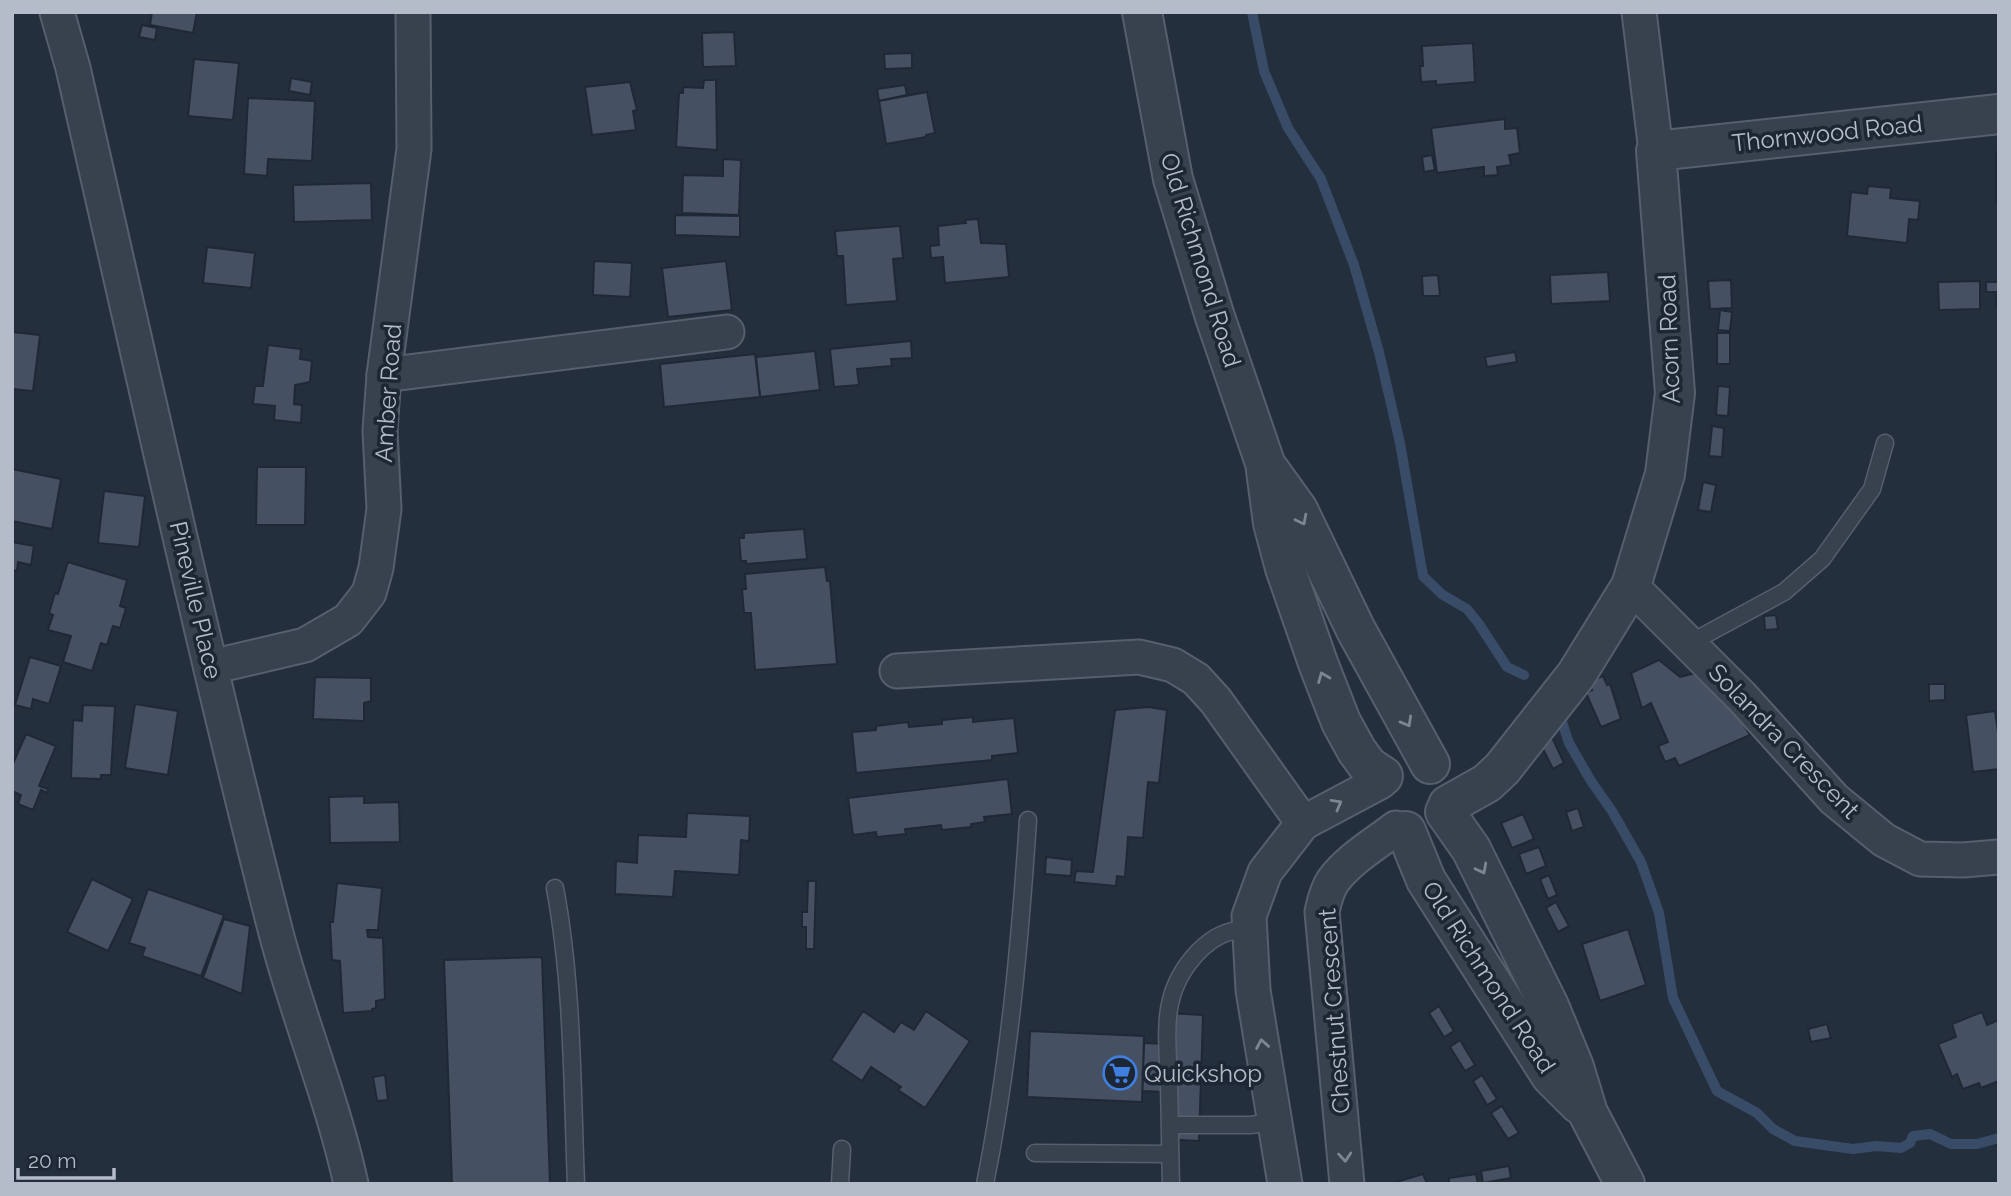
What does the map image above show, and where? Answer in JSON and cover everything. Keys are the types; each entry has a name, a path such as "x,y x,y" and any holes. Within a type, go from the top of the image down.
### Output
{"street":[{"name":"Pineville Place","path":"57,12 73,68 211,667 276,933 341,1138 351,1184"},
{"name":"Amber Road","path":"211,667 305,645 348,620 369,593 376,568 384,509 380,431 384,375 414,149 413,12"},
{"name":"Old Richmond Road","path":"1142,12 1173,179 1214,314 1265,463 1273,523 1285,568 1341,722 1357,751 1381,779 1377,800 1384,816 1401,830 1426,880 1551,1076 1588,1113"},
{"name":"Acorn Road","path":"1441,789 1477,762 1515,752 1577,675 1630,586 1665,474 1675,393 1656,151 1639,12"},
{"name":"Thornwood Road","path":"1656,151 1999,114"},
{"path":"384,375 727,332"},
{"name":"Old Richmond Road","path":"1265,463 1298,510 1356,629 1472,849 1549,1006 1574,1067 1588,1113 1625,1184"},
{"name":"Solandra Crescent","path":"1630,586 1690,643 1834,799 1884,840 1920,859 1999,857"},
{"path":"897,671 1139,657 1173,664 1196,679 1216,701 1303,823"},
{"path":"1285,1184 1253,990 1249,916 1265,872 1303,823 1381,779 1392,766 1404,761 1418,760 1441,789 1438,821 1418,832 1401,830"},
{"name":"Chestnut Crescent","path":"1347,1184 1322,912 1333,881 1352,862 1401,830"}],"lane":[{"path":"1690,643 1784,592 1822,559 1872,489 1885,443"},
{"path":"985,1184 1007,1050 1020,942 1028,820"},
{"path":"555,888 565,940 568,979 576,1184"},
{"path":"1171,1184 1167,1017 1174,984 1195,955 1210,940 1221,933 1250,929"},
{"path":"1170,1125 1250,1125 1275,1122"},
{"path":"840,1184 842,1149"},
{"path":"1035,1153 1170,1154"}],"building":[{"path":"152,12 197,12 193,33 150,25"},
{"path":"142,25 157,28 155,40 139,37"},
{"path":"734,32 736,66 703,67 702,33"},
{"path":"1473,43 1475,82 1436,85 1436,81 1421,82 1422,46"},
{"path":"912,53 912,68 885,69 884,54"},
{"path":"194,59 239,63 233,120 188,116"},
{"path":"291,78 312,82 310,95 289,91"},
{"path":"704,80 716,80 717,150 676,147 679,93 683,93 683,87 703,88"},
{"path":"630,82 637,110 633,111 636,130 592,135 585,87"},
{"path":"905,85 907,95 879,101 877,89"},
{"path":"927,92 935,133 886,144 879,101"},
{"path":"248,98 315,101 312,161 268,159 267,176 244,174"},
{"path":"1505,119 1505,129 1517,128 1520,153 1509,155 1511,165 1497,167 1498,175 1484,176 1484,167 1437,173 1431,128"},
{"path":"1996,152 1999,152 1999,202 1996,202"},
{"path":"1432,155 1435,170 1424,172 1422,157"},
{"path":"723,159 741,160 739,215 682,213 683,175 723,176"},
{"path":"371,183 372,220 294,222 293,185"},
{"path":"1868,186 1891,188 1890,198 1920,201 1918,220 1909,219 1907,243 1847,236 1851,192 1867,194"},
{"path":"675,215 740,216 740,237 675,235"},
{"path":"978,219 981,243 1006,244 1009,277 945,283 943,257 931,258 930,246 939,245 938,226"},
{"path":"900,226 903,258 893,259 897,301 846,305 843,256 837,256 835,231"},
{"path":"207,247 255,253 251,288 203,283"},
{"path":"594,261 632,263 630,297 593,295"},
{"path":"726,261 732,310 668,317 662,268"},
{"path":"1608,272 1610,301 1551,304 1550,275"},
{"path":"1438,275 1440,296 1423,296 1422,276"},
{"path":"1731,280 1732,308 1710,309 1708,281"},
{"path":"1980,281 1980,309 1939,310 1938,282"},
{"path":"1986,282 1999,282 1999,306 1996,306 1996,292 1986,292"},
{"path":"1720,310 1732,312 1730,331 1718,330"},
{"path":"12,332 40,335 33,391 12,389"},
{"path":"1717,333 1730,333 1730,364 1717,364"},
{"path":"911,341 912,358 891,359 892,366 857,369 859,385 834,387 830,349"},
{"path":"268,345 301,349 300,359 312,361 310,382 295,385 294,404 302,405 301,423 274,420 275,406 253,404 255,386 263,386"},
{"path":"815,351 820,390 760,397 756,357"},
{"path":"1515,352 1517,362 1487,367 1485,357"},
{"path":"755,354 760,397 664,407 660,364"},
{"path":"1718,386 1730,387 1728,416 1716,415"},
{"path":"1712,426 1724,428 1722,457 1709,456"},
{"path":"257,467 306,467 305,525 256,525"},
{"path":"12,469 61,479 52,529 12,521"},
{"path":"1703,482 1716,485 1711,512 1698,510"},
{"path":"104,491 145,496 139,547 98,543"},
{"path":"804,529 807,559 746,564 746,561 741,561 739,538 744,538 744,533"},
{"path":"12,542 34,546 31,565 18,562 17,571 12,570"},
{"path":"68,562 127,580 120,606 126,608 120,628 113,626 107,645 101,643 92,671 63,662 71,636 48,630 53,615 49,613"},
{"path":"825,567 827,581 830,581 837,664 755,670 751,613 744,613 742,589 746,589 745,574"},
{"path":"1776,615 1778,629 1765,630 1764,616"},
{"path":"30,657 61,666 49,704 33,699 31,709 15,705"},
{"path":"1659,660 1680,677 1709,670 1750,735 1679,766 1675,758 1665,762 1658,746 1668,742 1651,703 1642,708 1631,673"},
{"path":"1603,676 1607,685 1610,684 1621,719 1601,727 1586,693 1592,690 1589,681"},
{"path":"315,677 371,678 371,701 364,703 364,721 313,719"},
{"path":"1929,684 1945,684 1945,700 1929,701"},
{"path":"135,704 178,711 168,775 125,768"},
{"path":"83,705 115,706 111,775 101,775 101,779 71,778 73,720 82,721"},
{"path":"1148,707 1167,710 1159,783 1148,782 1143,838 1128,837 1125,877 1117,876 1116,886 1074,882 1076,871 1093,872 1115,710"},
{"path":"1995,711 1999,769 1973,772 1966,715"},
{"path":"973,717 973,722 1014,718 1018,753 992,756 992,760 856,773 852,732 876,730 876,726 908,722 909,727 942,724 942,720"},
{"path":"26,734 56,746 39,786 48,789 47,793 41,790 33,810 18,804 21,795 12,791 12,766"},
{"path":"1551,735 1564,763 1553,769 1539,741"},
{"path":"1008,779 1012,814 984,817 985,822 971,824 971,827 942,830 941,825 905,829 906,834 877,837 876,832 853,835 848,798"},
{"path":"364,796 364,803 399,802 400,842 330,843 329,797"},
{"path":"1578,808 1584,827 1572,831 1566,812"},
{"path":"687,813 750,816 749,841 741,840 739,875 675,871 673,897 615,894 616,861 637,863 638,835 686,837"},
{"path":"1523,814 1534,839 1512,848 1501,823"},
{"path":"1539,847 1546,866 1526,874 1519,854"},
{"path":"1046,857 1072,860 1071,876 1045,874"},
{"path":"1549,875 1557,895 1548,899 1540,879"},
{"path":"92,879 133,899 108,951 67,932"},
{"path":"808,881 816,881 814,949 806,949 806,927 802,927 802,912 807,912"},
{"path":"337,883 382,888 378,930 367,930 368,937 383,938 385,999 376,1001 376,1008 372,1011 343,1013 340,961 332,960 330,922 333,922"},
{"path":"148,889 224,915 201,976 142,956 145,948 129,943"},
{"path":"1556,902 1569,926 1558,932 1546,908"},
{"path":"224,919 250,926 242,994 203,978"},
{"path":"1628,929 1646,985 1600,1001 1582,944"},
{"path":"542,957 550,1184 452,1184 444,960"},
{"path":"1439,1006 1454,1031 1444,1037 1429,1013"},
{"path":"863,1011 894,1032 901,1022 914,1030 926,1011 970,1041 925,1108 898,1090 901,1087 871,1067 862,1081 831,1060"},
{"path":"1982,1012 1987,1025 1999,1020 1999,1081 1981,1088 1979,1083 1963,1089 1957,1074 1952,1077 1938,1044 1956,1037 1952,1024"},
{"path":"1167,1013 1203,1015 1199,1141 1162,1139 1164,1092 1142,1091 1144,1043 1165,1044"},
{"path":"1827,1024 1831,1038 1811,1042 1808,1029"},
{"path":"1030,1031 1144,1036 1142,1102 1027,1097"},
{"path":"1460,1040 1475,1065 1465,1071 1450,1047"},
{"path":"385,1075 388,1100 377,1101 373,1077"},
{"path":"1482,1075 1497,1099 1487,1105 1473,1081"},
{"path":"1502,1106 1519,1133 1508,1139 1491,1113"},
{"path":"1509,1166 1511,1178 1483,1183 1481,1171"},
{"path":"1423,1174 1427,1184 1393,1183"},
{"path":"1476,1174 1478,1184 1449,1184 1449,1178"}],"waterway":[{"path":"1252,12 1264,71 1288,128 1321,179 1354,265 1379,352 1400,443 1423,576 1443,595 1467,609 1507,667 1524,675"},
{"path":"1559,713 1569,743 1641,862 1659,913 1673,998 1717,1091 1757,1113 1773,1129 1795,1141 1853,1149 1876,1146 1901,1148 1910,1143 1913,1136 1930,1134 1951,1144 1977,1144 1999,1138"}],"place":[{"name":"Quickshop","path":"1120,1073"}]}
